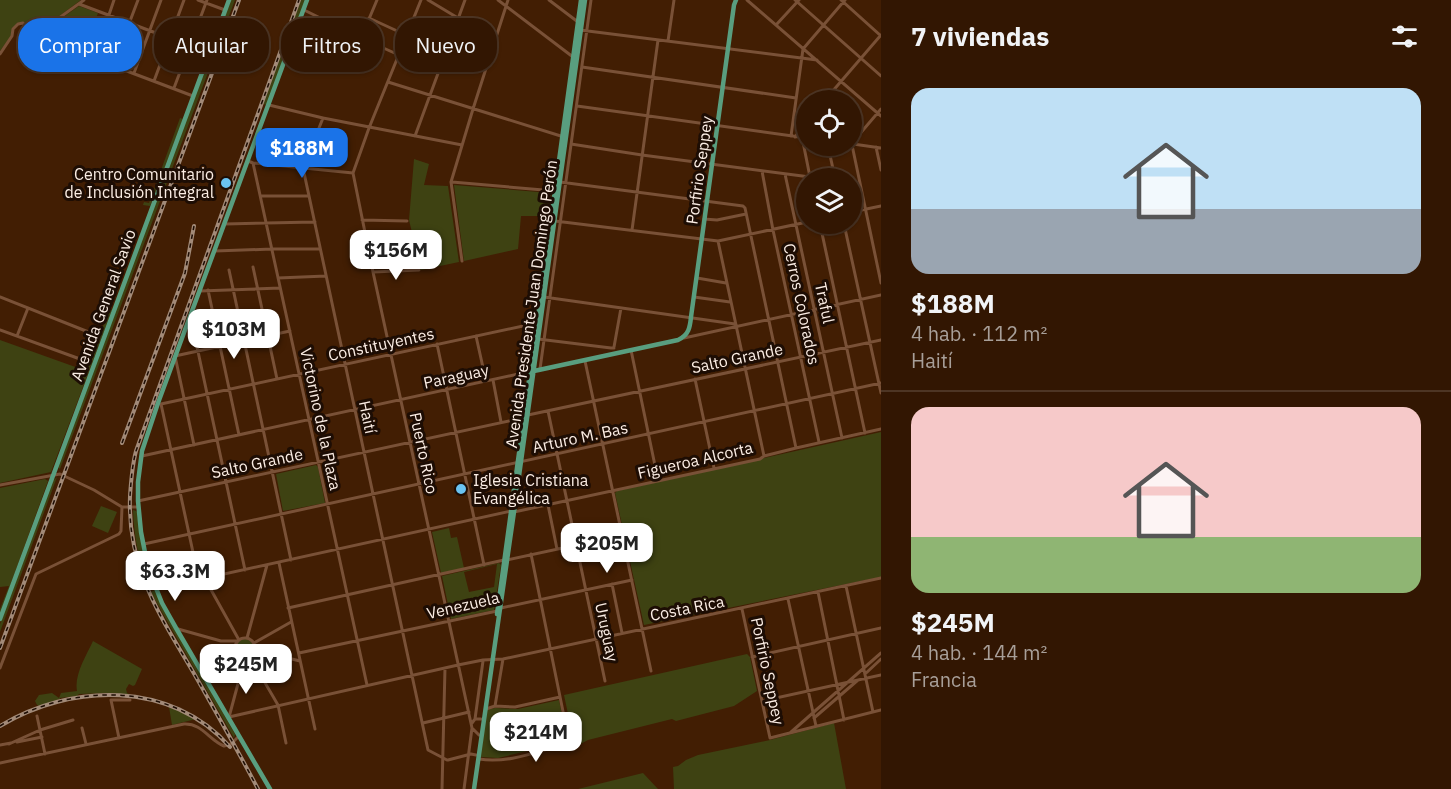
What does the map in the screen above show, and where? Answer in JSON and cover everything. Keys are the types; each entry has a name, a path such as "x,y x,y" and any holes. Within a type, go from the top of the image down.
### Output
{"main road":[{"name":"Avenida General Savio","path":"222,18 229,0"},
{"path":"270,789 238,737 156,589 142,544 138,482 141,456 175,356 251,162 307,0"},
{"name":"Avenida Presidente Juan Domingo Perón","path":"532,371 555,190 570,105 578,22 583,0"},
{"name":"Avenida Presidente Juan Domingo Perón","path":"477,757 494,659 525,417 558,221 564,139 583,0"},
{"name":"Porfirio Seppey","path":"680,339 688,333 691,317 736,0"},
{"name":"Avenida General Savio","path":"0,619 202,72"},
{"name":"Paraguay","path":"532,371 615,350 680,339"},
{"name":"Avenida Presidente Juan Domingo Perón","path":"473,789 479,735 478,719 494,659"}],"street":[{"path":"59,18 84,0"},
{"path":"108,18 114,0"},
{"path":"131,18 138,0"},
{"path":"134,73 161,0"},
{"path":"177,18 184,0"},
{"path":"198,0 206,1 225,10"},
{"path":"369,18 377,0"},
{"path":"414,18 421,0"},
{"path":"428,0 458,18 465,0"},
{"path":"498,0 575,58"},
{"path":"462,261 451,182 508,0"},
{"path":"549,0 578,22"},
{"name":"Avenida Presidente Juan Domingo Perón","path":"540,369 558,221 572,144 591,0"},
{"path":"668,41 674,0"},
{"path":"747,0 879,114"},
{"path":"200,18 206,1"},
{"path":"777,25 798,1 881,76"},
{"path":"797,90 803,49 843,1 881,35 833,90"},
{"path":"79,4 116,18"},
{"path":"304,10 320,18"},
{"path":"0,54 18,24"},
{"path":"142,28 154,32"},
{"path":"580,30 817,60"},
{"path":"632,231 658,40"},
{"path":"251,162 353,173 395,65"},
{"path":"582,68 796,98 793,136"},
{"path":"131,72 194,96"},
{"path":"154,81 157,72"},
{"path":"174,88 180,72"},
{"path":"415,136 439,72"},
{"path":"388,82 564,139 572,144 796,176"},
{"path":"269,105 369,128 462,145"},
{"path":"570,105 796,136"},
{"path":"862,133 881,109"},
{"path":"303,168 323,118"},
{"path":"793,136 796,133"},
{"path":"862,145 879,147 881,170"},
{"path":"854,156 881,283"},
{"name":"Victorino de la Plaza","path":"251,162 261,196 367,685"},
{"name":"Haití","path":"303,168 428,750 443,757"},
{"name":"Cerros Colorados","path":"762,171 819,443"},
{"name":"Puerto Rico","path":"353,173 400,400 472,726 479,735"},
{"name":"Traful","path":"785,174 796,225"},
{"path":"451,182 555,190"},
{"path":"560,182 745,208 796,448"},
{"path":"261,196 309,196"},
{"path":"862,210 881,206"},
{"path":"704,219 717,220 746,214"},
{"path":"362,220 407,221"},
{"path":"558,221 718,241 796,225"},
{"path":"225,224 315,222"},
{"name":"Traful","path":"798,234 842,438"},
{"path":"822,234 865,433"},
{"path":"846,234 881,393"},
{"path":"718,241 764,456"},
{"path":"215,251 320,249"},
{"path":"253,267 277,379"},
{"path":"229,270 291,560"},
{"path":"373,272 419,270"},
{"path":"278,278 326,276"},
{"path":"697,278 726,283"},
{"path":"200,291 280,288"},
{"path":"208,290 239,435"},
{"name":"Paraguay","path":"680,339 735,325 769,320 881,295"},
{"path":"0,297 91,333 80,360 0,330"},
{"path":"544,297 735,325"},
{"path":"694,297 730,302"},
{"path":"17,336 28,308"},
{"path":"538,339 615,350 621,308"},
{"path":"190,317 245,570"},
{"name":"Constituyentes","path":"159,403 537,322"},
{"path":"194,445 175,356 290,331"},
{"path":"476,336 486,381"},
{"name":"Salto Grande","path":"138,501 881,340"},
{"path":"437,344 484,565"},
{"path":"600,347 602,355"},
{"path":"631,349 658,480"},
{"path":"584,359 651,671"},
{"name":"Paraguay","path":"141,456 532,371"},
{"path":"695,379 714,468"},
{"path":"493,380 501,422"},
{"name":"Arturo M. Bas","path":"142,544 880,384"},
{"path":"159,403 200,580"},
{"name":"Uruguay","path":"548,411 605,681"},
{"name":"Figueroa Alcorta","path":"156,589 760,459 796,448 881,429"},
{"path":"0,486 52,474 64,475 122,507 138,507"},
{"path":"548,505 557,549"},
{"path":"0,668 36,574 119,534 122,531 122,507"},
{"path":"288,608 623,535"},
{"path":"443,757 448,760 469,754 495,761 568,743 531,554"},
{"path":"279,563 315,729"},
{"path":"247,638 267,565"},
{"name":"Costa Rica","path":"228,717 459,665 503,659 881,578"},
{"path":"206,579 238,641 235,650 240,657 250,657 255,650 254,643 247,638"},
{"name":"Venezuela","path":"298,653 632,580"},
{"path":"612,584 622,633"},
{"path":"846,586 873,712"},
{"path":"818,592 844,720"},
{"path":"788,599 816,727"},
{"name":"Porfirio Seppey","path":"742,609 770,738 790,733"},
{"path":"254,643 291,622"},
{"path":"176,628 220,641 238,641 247,638"},
{"path":"752,657 881,628"},
{"path":"255,650 300,661"},
{"path":"790,733 881,653"},
{"path":"205,679 240,657"},
{"path":"250,657 278,705 286,743"},
{"path":"228,717 245,658"},
{"path":"495,706 503,659"},
{"path":"865,676 881,659"},
{"path":"464,789 472,726 478,719 483,660"},
{"path":"442,789 445,668"},
{"path":"762,701 865,676 881,675"},
{"path":"814,718 858,679"},
{"path":"486,709 560,697"},
{"path":"119,738 111,700 130,700"},
{"path":"790,733 881,710"},
{"path":"423,723 469,712"},
{"path":"38,716 45,754"},
{"path":"9,744 40,730 73,720"},
{"path":"0,763 189,724 198,726 224,746 231,744 238,737"},
{"path":"82,728 86,745"},
{"path":"0,745 42,737"}],"green space":[{"path":"0,0 81,0 57,18 18,18 12,35 0,51"},
{"path":"231,0 235,0 228,18 224,18"},
{"path":"301,0 306,0 299,18 294,18"},
{"path":"79,6 98,13 96,18 62,18"},
{"path":"281,55 281,67 267,105 263,104"},
{"path":"204,72 208,72 60,469 57,466"},
{"path":"180,118 183,119 150,206 143,205 144,202 149,203"},
{"path":"414,159 429,164 424,185 448,186 459,262 421,270 409,220"},
{"path":"454,185 551,193 548,216 521,216 518,249 464,261"},
{"path":"109,299 111,300 108,308 112,310 51,472 0,483 0,340 81,369 95,330 101,332 108,312 105,310"},
{"path":"881,432 881,577 644,625 615,493 617,491"},
{"path":"316,465 325,503 283,511 276,474"},
{"path":"57,477 0,632 0,624 53,481"},
{"path":"45,479 48,481 0,614 9,586 0,587 0,488"},
{"path":"101,506 117,512 108,533 92,526"},
{"path":"133,510 137,512 143,556 152,589 146,580 140,560"},
{"path":"449,528 451,538 457,537 464,568 441,573 432,532"},
{"path":"499,563 501,565 494,610 451,619 442,576","holes":["497,564 494,587 469,592 464,572"]},
{"path":"155,590 235,734 234,738 151,592"},
{"path":"245,639 251,642 254,648 251,654 245,657 239,654 236,648 239,642"},
{"path":"93,641 142,669 135,685 129,684 126,689 131,695 79,694 37,705 35,701 39,695 52,693 59,698 61,693 77,691 79,672"},
{"path":"747,654 750,657 757,691 734,706 588,740 575,747 564,695"},
{"path":"559,700 567,739 565,742 498,758 480,757 486,710 518,709"},
{"path":"169,707 185,713 196,719 172,725"},
{"path":"834,723 846,789 674,789 673,767 698,755 770,740"},
{"path":"643,773 658,789 578,789"}],"railway":[{"path":"0,648 239,0"},
{"path":"258,789 170,634 149,591 134,547 130,496 136,451 299,0"},
{"path":"122,443 185,273 194,226"},
{"path":"0,726 28,712 58,702 88,696 120,695 150,700 179,709 206,725 230,747"}],"place":[{"name":"Centro Comunitario de Inclusión Integral","path":"226,183"},
{"name":"Iglesia Cristiana Evangélica","path":"461,489"}]}
